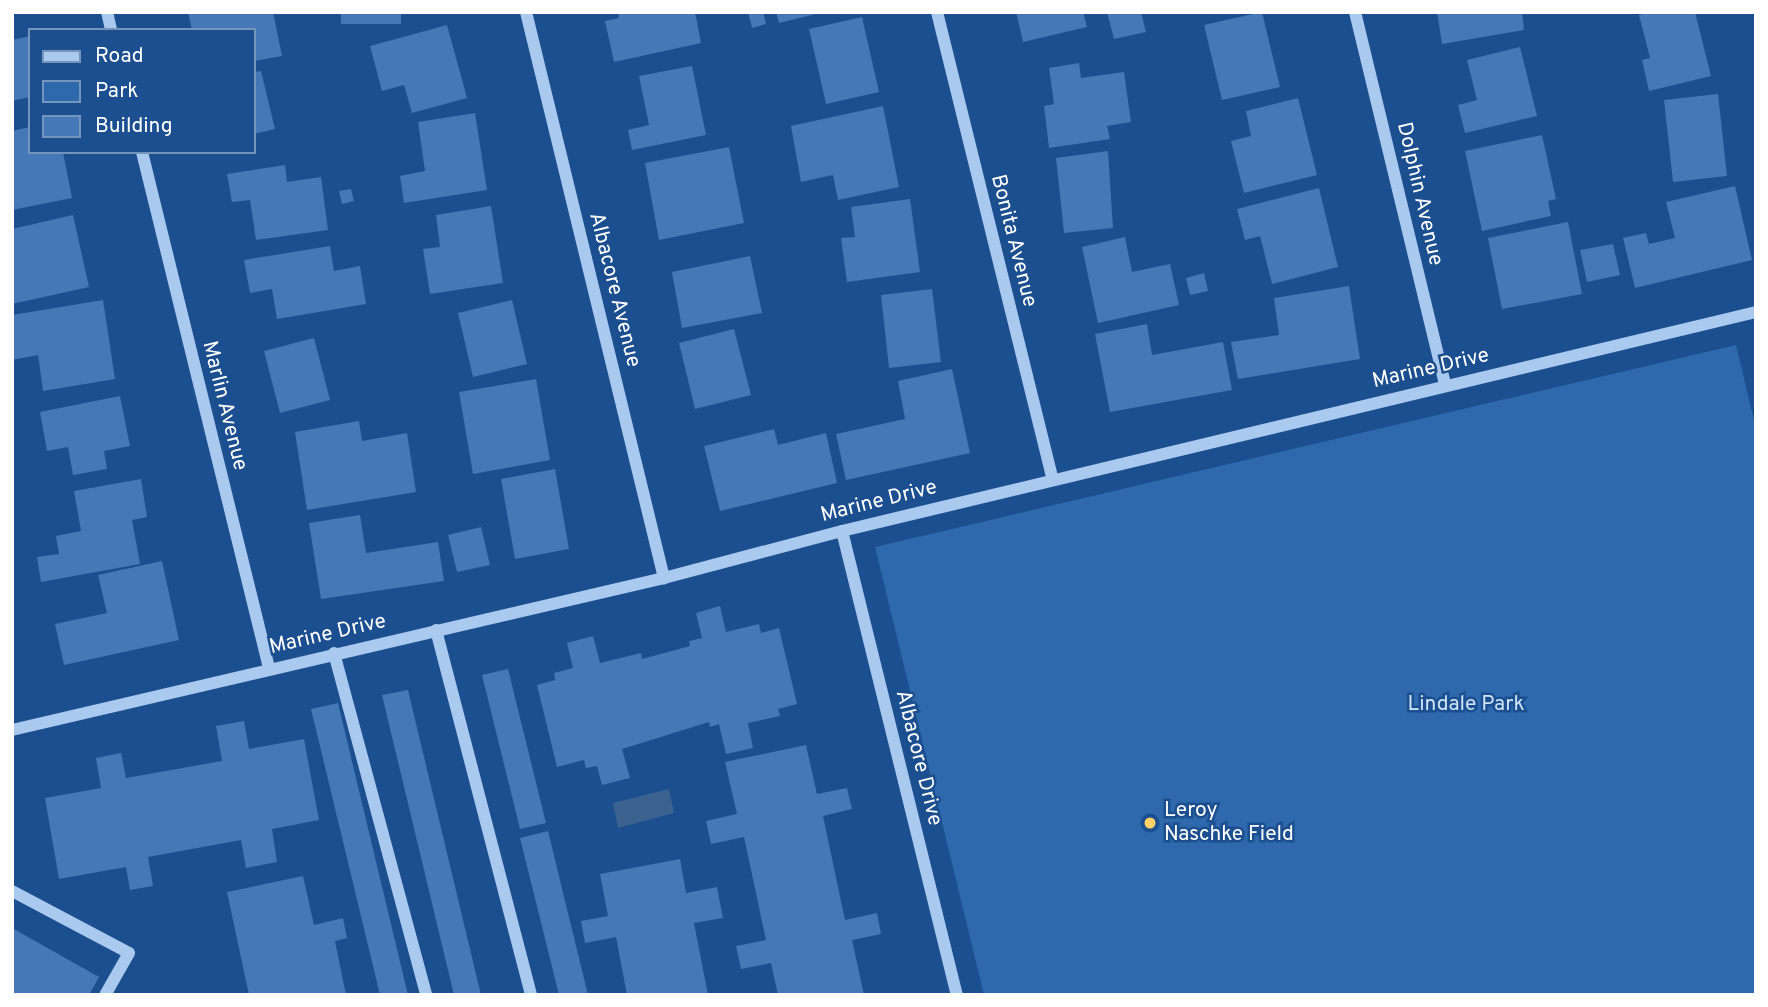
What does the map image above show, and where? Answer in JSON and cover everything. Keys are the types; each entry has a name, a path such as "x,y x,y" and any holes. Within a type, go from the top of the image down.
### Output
{"street":[{"name":"Albacore Avenue","path":"526,12 664,578"},
{"name":"Bonita Avenue","path":"937,12 1053,479"},
{"name":"Dolphin Avenue","path":"1355,12 1445,385"},
{"name":"Marlin Avenue","path":"142,154 269,668"},
{"name":"Marine Drive","path":"12,730 664,578 1053,479 1756,312"},
{"name":"Albacore Drive","path":"842,531 957,995"},
{"path":"436,630 531,995"},
{"path":"334,653 426,995"},
{"path":"12,891 128,953 105,995"}],"green space":[{"name":"Lindale Park","path":"1736,345 1756,429 1756,995 984,995 875,547"}],"shaded area":[{"path":"669,789 674,813 618,828 613,803"}],"building":[{"path":"188,12 273,12 282,56 256,61 256,28 192,28"},
{"path":"341,12 401,12 401,24 341,24"},
{"path":"618,12 695,12 701,43 614,62 605,21 619,18"},
{"path":"748,12 763,12 766,24 752,28"},
{"path":"776,12 820,12 820,13 779,23"},
{"path":"1016,12 1083,12 1087,27 1023,42"},
{"path":"1107,12 1141,12 1146,32 1114,39"},
{"path":"1262,12 1280,87 1222,100 1204,25"},
{"path":"1437,12 1522,12 1524,30 1442,44"},
{"path":"1650,12 1695,12 1711,76 1649,91 1642,60 1650,58 1639,15"},
{"path":"862,17 879,92 826,104 809,29"},
{"path":"447,25 467,98 412,113 404,85 382,91 370,46"},
{"path":"28,36 28,97 12,101 12,40"},
{"path":"1520,47 1537,116 1465,133 1458,105 1477,100 1467,60"},
{"path":"1079,63 1081,78 1124,72 1131,122 1107,126 1110,139 1049,148 1044,106 1054,104 1049,68"},
{"path":"692,66 706,135 632,150 628,130 649,125 639,76"},
{"path":"261,71 275,129 256,134 256,72"},
{"path":"1718,94 1727,176 1673,182 1664,100"},
{"path":"1298,98 1317,175 1244,193 1231,141 1251,136 1246,111"},
{"path":"883,106 899,187 838,200 833,175 801,182 791,126"},
{"path":"475,113 487,190 404,203 400,176 425,171 418,122"},
{"path":"28,127 28,154 63,154 72,198 12,210 12,131"},
{"path":"1542,135 1556,199 1548,201 1551,216 1482,231 1465,151"},
{"path":"729,147 744,223 659,240 645,163"},
{"path":"1108,151 1113,228 1064,233 1056,158"},
{"path":"285,165 287,182 321,177 328,230 256,240 250,200 232,202 227,174"},
{"path":"1735,186 1752,260 1635,288 1623,238 1646,233 1649,244 1675,238 1666,202"},
{"path":"1319,188 1338,267 1272,284 1260,236 1245,240 1237,209"},
{"path":"351,189 354,201 342,204 339,191"},
{"path":"910,199 920,272 847,282 841,238 855,237 851,207"},
{"path":"491,206 503,283 430,294 423,249 440,247 436,215"},
{"path":"73,215 89,287 12,304 12,229"},
{"path":"1568,222 1582,294 1502,309 1488,238"},
{"path":"1125,237 1132,272 1170,264 1179,305 1098,323 1082,247"},
{"path":"1613,244 1620,275 1587,282 1580,250"},
{"path":"330,246 334,271 360,266 366,304 277,319 272,289 250,293 244,260"},
{"path":"750,256 762,313 682,328 672,272"},
{"path":"1204,273 1208,291 1190,295 1186,278"},
{"path":"1349,286 1360,359 1238,379 1231,342 1279,335 1274,298"},
{"path":"932,289 941,362 889,368 881,295"},
{"path":"103,300 115,379 43,391 38,355 12,360 12,315"},
{"path":"512,300 527,364 473,377 458,313"},
{"path":"1147,324 1152,355 1223,342 1232,390 1110,412 1095,334"},
{"path":"734,329 751,395 695,409 679,343"},
{"path":"314,338 330,400 280,413 264,351"},
{"path":"952,369 970,453 846,480 836,434 905,419 898,381"},
{"path":"536,379 550,460 473,474 459,392"},
{"path":"120,396 130,446 104,451 107,469 73,475 68,447 47,451 40,412"},
{"path":"359,421 362,441 407,433 416,492 307,510 295,432"},
{"path":"774,429 778,445 826,433 837,483 720,511 704,446"},
{"path":"555,469 569,549 515,559 501,479"},
{"path":"141,479 147,517 132,520 140,564 41,582 37,557 59,554 56,536 81,531 74,491"},
{"path":"360,515 366,553 438,542 444,581 321,599 309,523"},
{"path":"481,527 490,565 457,572 448,535"},
{"path":"162,561 179,640 64,665 55,624 107,613 98,575"},
{"path":"720,606 726,632 759,624 761,633 779,628 797,704 778,709 780,716 748,723 753,748 726,754 719,724 710,727 709,722 622,749 630,778 602,785 597,766 586,768 584,760 557,767 537,685 555,680 554,673 573,668 567,643 593,636 600,663 641,653 642,659 690,646 689,641 702,638 696,613"},
{"path":"508,669 546,823 520,829 482,675"},
{"path":"408,690 481,995 454,995 382,695"},
{"path":"338,703 408,995 380,995 311,709"},
{"path":"244,721 249,749 304,739 319,820 272,829 277,862 246,868 241,840 148,857 153,886 130,890 126,867 59,879 45,798 101,788 96,758 121,753 126,778 222,761 216,726"},
{"path":"806,745 817,794 847,788 852,809 823,816 845,920 877,913 881,934 852,940 864,995 778,995 771,963 741,969 736,946 766,940 744,837 711,844 706,821 737,814 725,762"},
{"path":"548,831 588,995 559,995 520,838"},
{"path":"680,859 686,893 717,887 723,918 694,923 708,995 627,995 616,937 585,943 581,921 608,916 600,874"},
{"path":"303,876 314,925 343,918 347,938 335,941 346,995 249,995 227,892"},
{"path":"12,928 99,977 89,995 12,995"}],"place":[{"name":"Leroy Naschke Field","path":"1150,823"}]}
